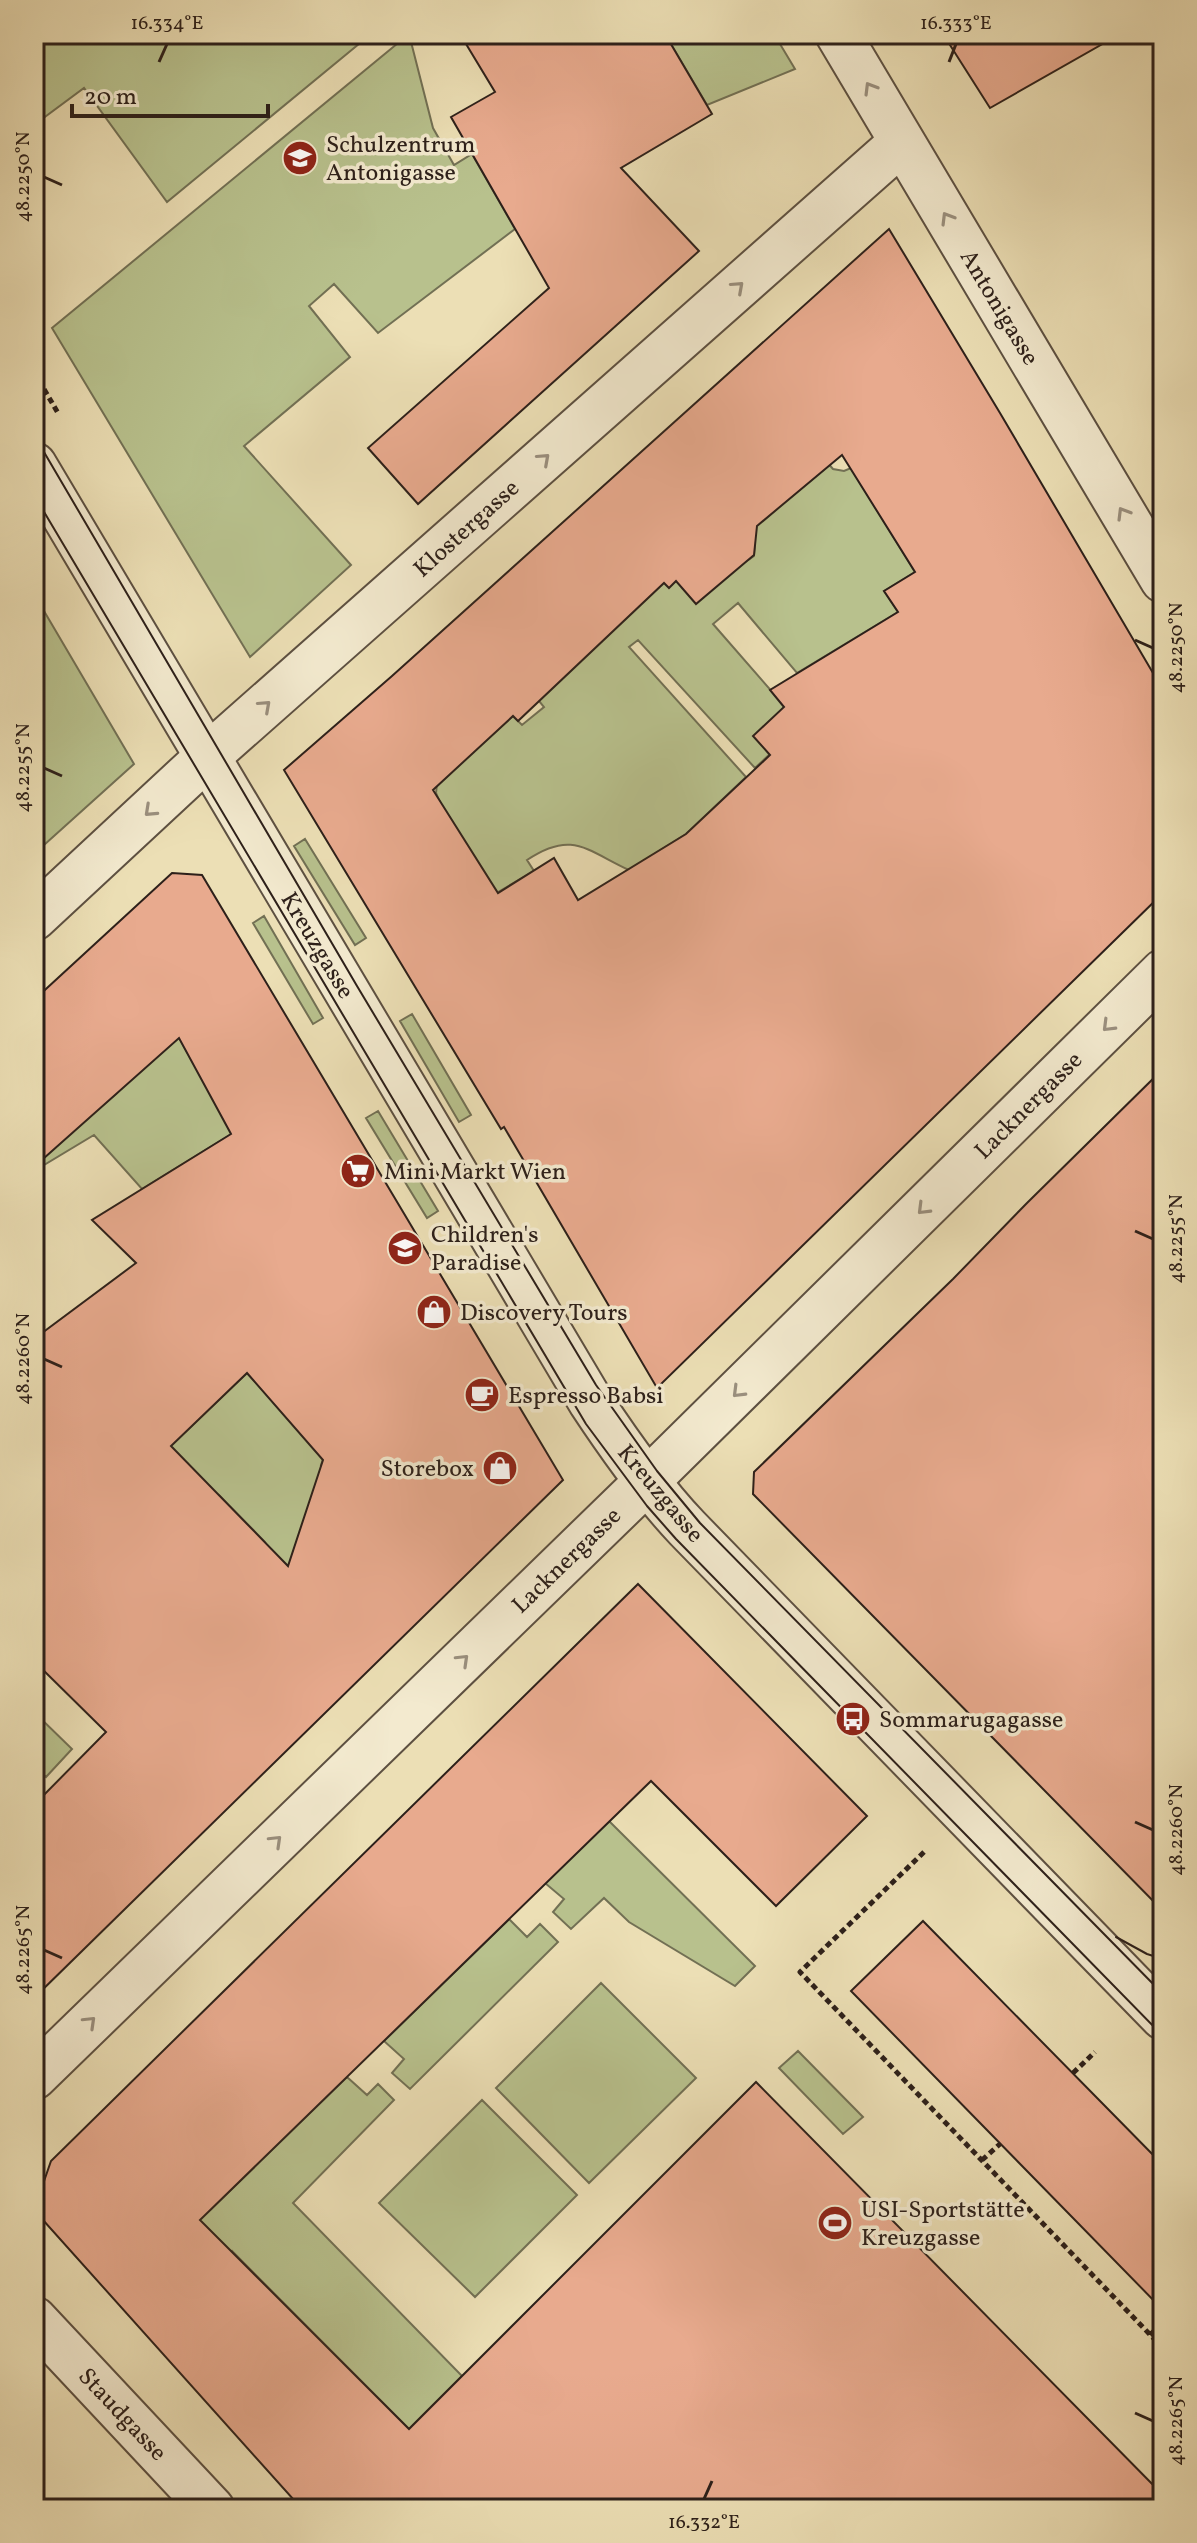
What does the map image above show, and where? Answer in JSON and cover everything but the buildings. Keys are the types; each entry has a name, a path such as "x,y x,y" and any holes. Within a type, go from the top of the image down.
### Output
{"street":[{"name":"Antonigasse","path":"838,34 1163,580"},
{"name":"Klostergasse","path":"34,918 207,758 902,142"},
{"name":"Kreuzgasse","path":"34,465 620,1446 667,1506 756,1600 1163,2016"},
{"name":"Lacknergasse","path":"34,2077 1163,972"},
{"name":"Staudgasse","path":"34,2319 212,2509"}],"path":[{"path":"931,1845 800,1972 1163,2348"},
{"path":"1073,2073 1095,2052"},
{"path":"982,2160 1000,2144"},
{"path":"1150,2335 1163,2322"}],"green space":[{"path":"34,34 371,34 167,202 84,88 34,125"},
{"path":"409,34 433,128 454,165 472,154 515,229 378,333 334,284 309,306 350,357 244,446 351,565 250,657 52,328"},
{"path":"665,34 774,34 795,69 707,105"},
{"path":"826,461 833,469 844,471 851,468 915,572 884,591 898,612 797,673 738,603 713,624 801,725 755,768 638,640 629,647 746,777 686,834 629,870 579,846 556,846 527,860 534,871 481,902 436,793 437,784 513,716 522,725 544,707 535,696 662,580 669,587 694,565 733,565 754,556 755,544 750,531"},
{"path":"34,594 134,764 34,854"},
{"path":"305,839 366,938 355,945 294,846"},
{"path":"264,916 323,1018 313,1024 253,923"},
{"path":"412,1014 471,1115 459,1122 400,1021"},
{"path":"174,1029 233,1133 142,1189 94,1135 39,1168 34,1163 116,1094"},
{"path":"378,1111 438,1211 427,1218 366,1118"},
{"path":"247,1373 324,1456 321,1465 339,1471 284,1577 265,1542 219,1495 152,1464"},
{"path":"34,1712 72,1749 46,1777 34,1766"},
{"path":"609,1821 755,1966 735,1986 629,1922 604,1898 571,1929 553,1912 564,1899 545,1883"},
{"path":"509,1919 527,1937 540,1924 558,1942 410,2089 392,2073 404,2059 384,2041"},
{"path":"601,1983 696,2078 589,2183 496,2088"},
{"path":"798,2051 863,2117 843,2134 779,2068"},
{"path":"347,2077 367,2095 378,2084 394,2100 293,2203 462,2376 409,2429 232,2251 214,2268 180,2175 211,2209"},
{"path":"482,2100 577,2195 475,2297 379,2203"}],"tram line":[{"path":"34,435 357,986 596,1385 657,1471 700,1523 1163,1994"},
{"path":"34,495 586,1424 647,1506 676,1539 1163,2036"},
{"path":"1116,1937 1163,1959"}],"place":[{"name":"Schulzentrum Antonigasse","path":"300,158"},
{"name":"Mini Markt Wien","path":"358,1171"},
{"name":"Children's Paradise","path":"405,1248"},
{"name":"Discovery Tours","path":"434,1312"},
{"name":"Espresso Babsi","path":"482,1395"},
{"name":"Storebox","path":"500,1468"},
{"name":"Sommarugagasse","path":"853,1719"},
{"name":"USI-Sportstätte Kreuzgasse","path":"835,2223"}]}
